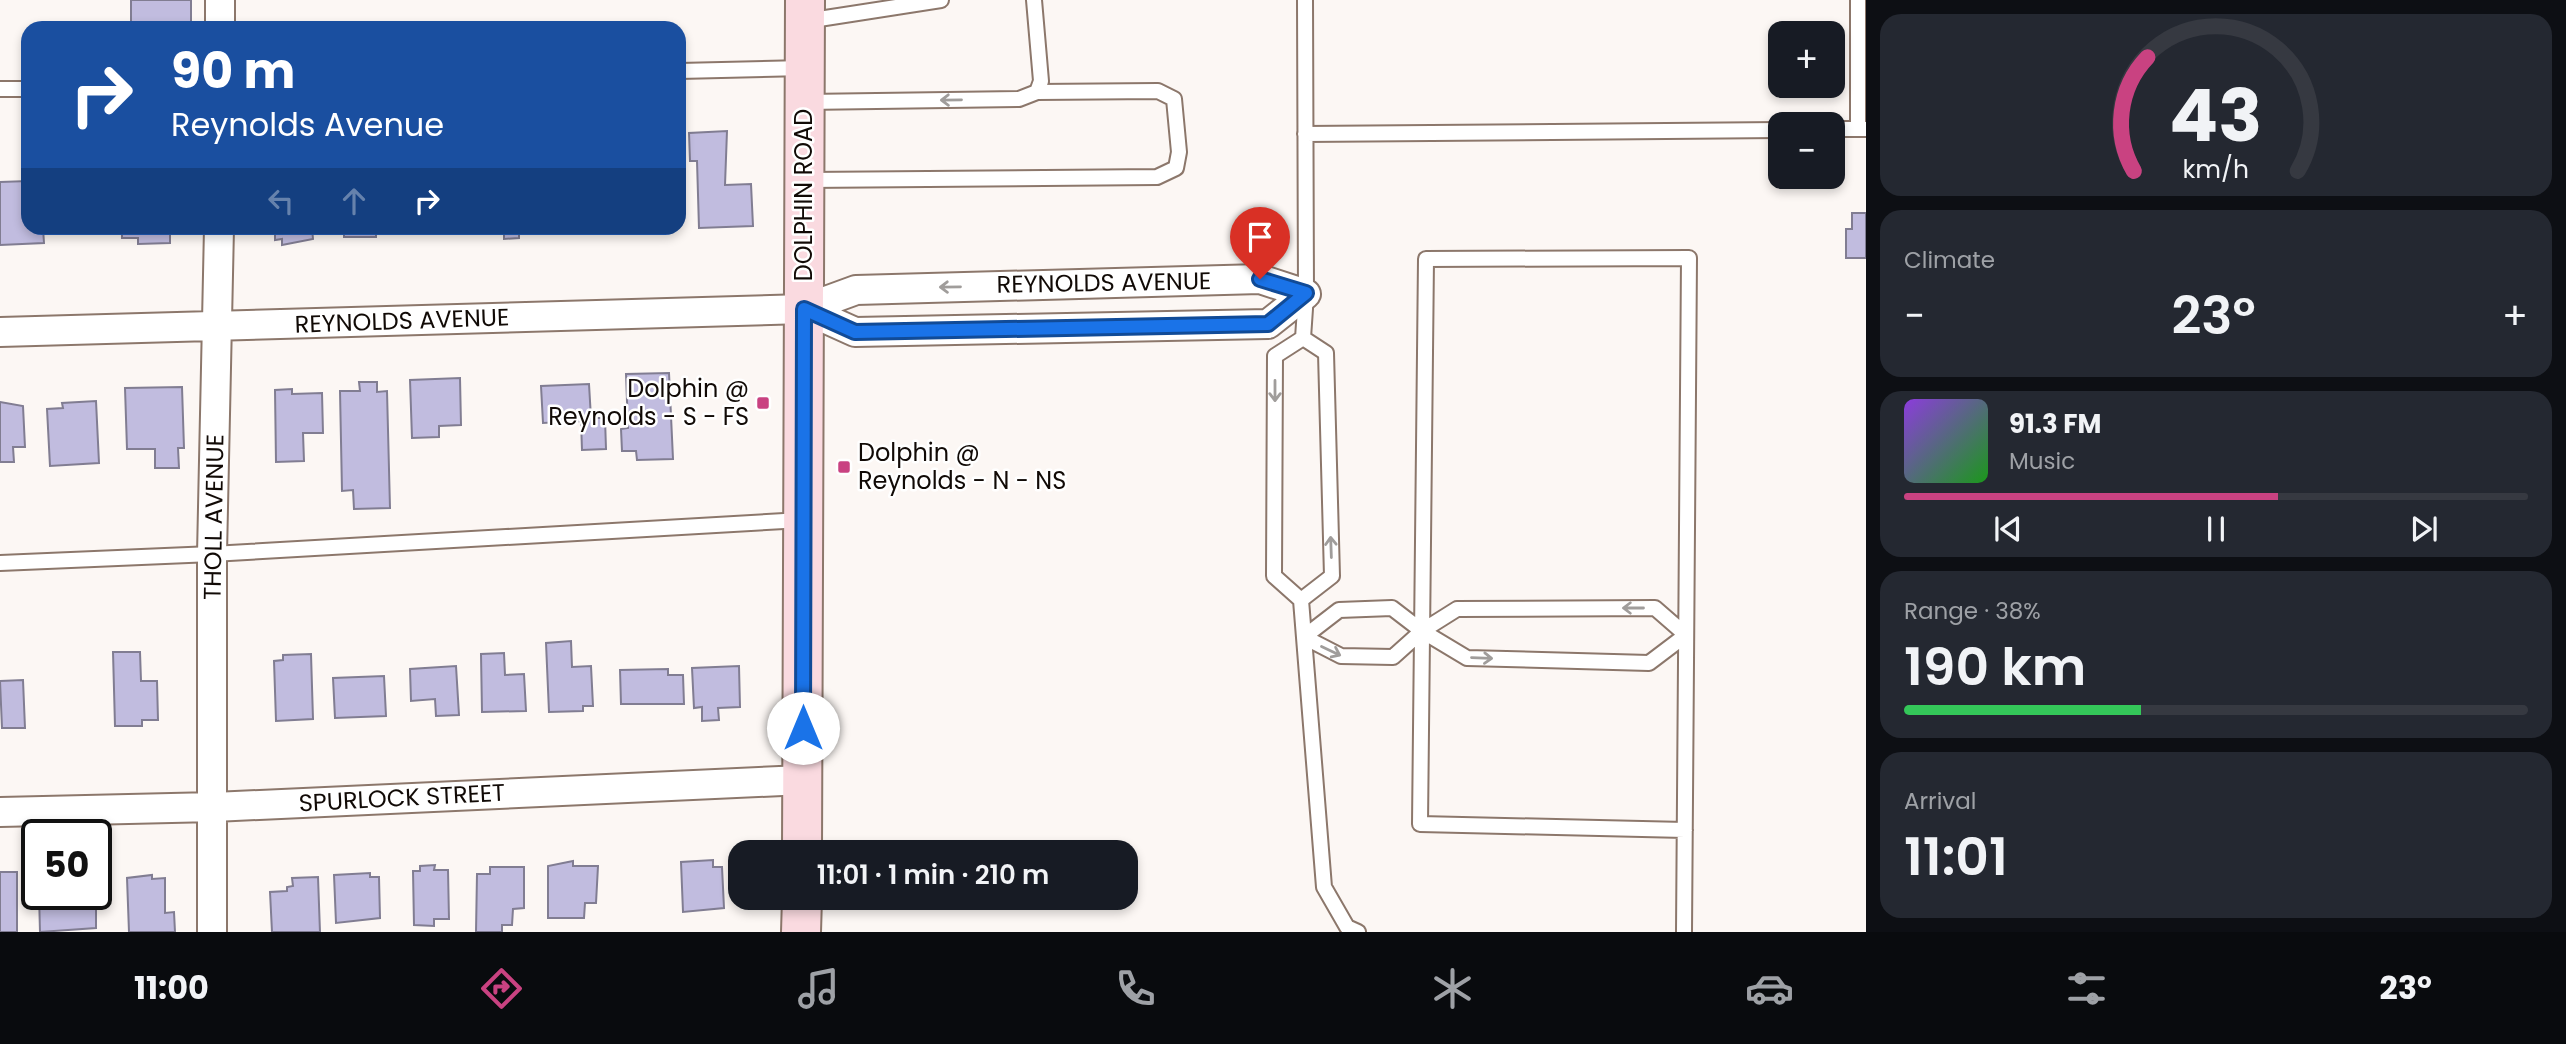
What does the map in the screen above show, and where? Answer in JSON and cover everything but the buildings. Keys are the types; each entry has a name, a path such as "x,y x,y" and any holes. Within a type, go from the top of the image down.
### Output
{"main road":[{"name":"DOLPHIN ROAD","path":"802,840 805,11"},
{"path":"802,910 802,932"}],"street":[{"path":"220,0 220,21"},
{"name":"THOLL AVENUE","path":"212,932 212,554 219,235"},
{"name":"REYNOLDS AVENUE","path":"0,331 804,309 856,289 1260,279 1306,293"},
{"name":"REYNOLDS AVENUE","path":"804,309 855,332 1268,324 1306,293"},
{"name":"SPURLOCK STREET","path":"0,812 214,807 803,780"}],"lane":[{"path":"805,11 941,0"},
{"path":"1034,0 1041,81 1037,92"},
{"path":"1303,338 1306,293 1305,0"},
{"path":"1858,0 1862,129"},
{"path":"686,72 804,85 1019,99 1037,92 1158,91 1174,99 1179,152 1176,168 1157,177 804,180"},
{"path":"0,89 21,89"},
{"path":"1305,134 1768,130"},
{"path":"1684,932 1685,830 1689,258 1426,259 1420,824 1685,830"},
{"path":"1301,600 1332,576 1326,353 1303,338"},
{"path":"1303,338 1275,356 1274,576 1301,600 1324,887 1351,930"},
{"path":"0,562 212,554 803,520"},
{"path":"1304,638 1339,610 1392,608 1422,631 1466,658 1649,663 1686,635"},
{"path":"1304,638 1341,656 1393,657 1422,631 1457,609 1655,608 1686,635"}],"place":[{"name":"Dolphin @ Reynolds - S - FS","path":"763,403"},
{"name":"Dolphin @ Reynolds - N - NS","path":"844,467"}],"route":[{"path":"803,728 804,309 855,332 1179,327 1268,324 1306,293 1260,279"}]}
